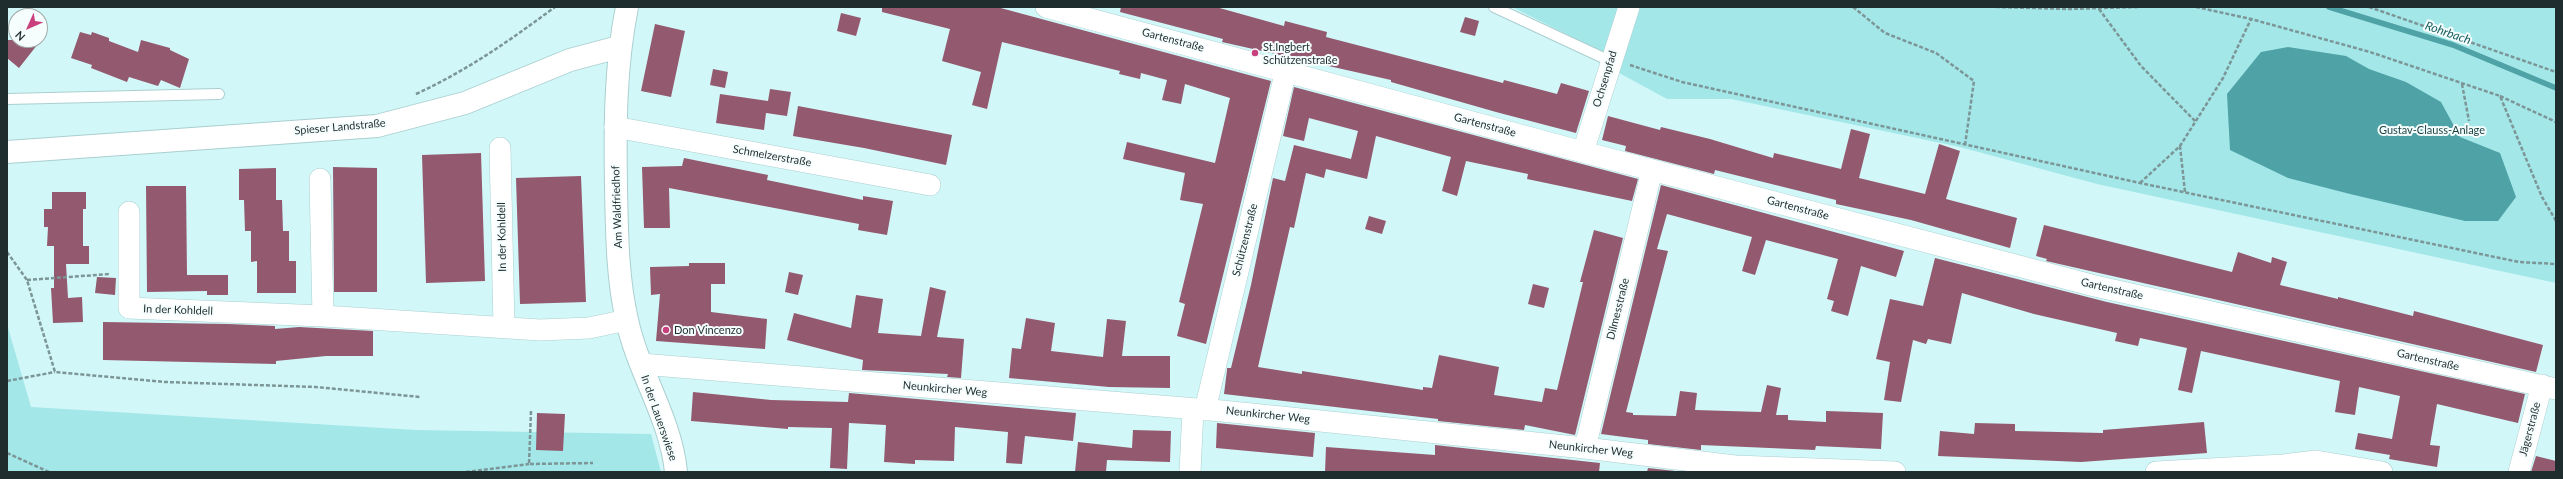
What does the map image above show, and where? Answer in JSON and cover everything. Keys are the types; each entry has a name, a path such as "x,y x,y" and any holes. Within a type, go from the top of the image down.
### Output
{"street":[{"path":"619,47 627,7"},
{"name":"Gartenstraße","path":"1046,7 1286,70 1583,152 2095,286 2549,387"},
{"name":"Ochsenpfad","path":"1583,152 1610,60 1629,7"},
{"name":"Am Waldfriedhof","path":"619,47 615,127 617,244 627,320 641,364"},
{"name":"Spieser Landstraße","path":"7,152 377,126 465,103 570,60 619,47"},
{"name":"Schützenstraße","path":"1190,472 1199,410 1286,70"},
{"name":"Schmelzerstraße","path":"615,127 930,185"},
{"name":"In der Kohldell","path":"500,148 504,327"},
{"name":"Dilmesstraße","path":"1585,448 1652,170"},
{"path":"320,179 322,316"},
{"name":"In der Kohldell","path":"129,212 129,308 322,316 540,330 589,328 627,320"},
{"name":"Neunkircher Weg","path":"641,364 1199,410 1585,448 1735,466 1895,472"},
{"name":"In der Lauerswiese","path":"641,364 666,430 675,459 676,472"},
{"name":"Jägerstraße","path":"2519,472 2549,387"},
{"path":"2156,472 2283,468 2316,461 2382,472"}],"lane":[{"path":"1494,7 1610,60"},
{"path":"7,99 220,94"}],"path":[{"path":"412,96 449,79 488,57 554,7"},
{"path":"1853,7 1885,33 1936,53 1974,81 1965,145"},
{"path":"1996,7 2099,9 2139,7"},
{"path":"2196,7 2251,19 2370,52 2500,96 2556,122"},
{"path":"2369,7 2556,72"},
{"path":"2099,9 2140,66 2195,121"},
{"path":"2140,183 2180,146 2222,78 2251,19"},
{"path":"1610,60 1682,82 1759,97 1965,145 2140,183 2519,262 2556,264"},
{"path":"2462,84 2469,120"},
{"path":"2500,96 2542,197 2556,221"},
{"path":"2180,146 2185,192"},
{"path":"7,252 27,280 55,372"},
{"path":"27,280 129,272"},
{"path":"7,381 55,372 165,382 316,387 420,397"},
{"path":"529,464 531,411"},
{"path":"7,452 49,472"},
{"path":"466,472 529,464 593,463"}],"green space":[{"name":"Gustav-Clauss-Anlage","path":"1512,7 2556,7 2556,283 2097,184 1960,147 1731,99 1667,99 1610,68 1614,58"},
{"path":"7,324 31,407 416,430 651,434 661,472 7,472"}],"shaded area":[{"path":"2288,47 2346,56 2369,69 2406,82 2441,102 2460,137 2500,153 2516,197 2498,221 2465,221 2288,178 2230,150 2227,94 2261,52"}],"building":[{"path":"882,7 997,7 1271,81 1206,344 1177,336 1185,304 1179,302 1203,204 1180,200 1185,173 1123,159 1127,142 1215,163 1230,98 1185,84 1181,104 1162,100 1167,80 1141,73 1140,79 1119,74 1120,71 1002,42 987,109 972,105 981,72 942,61 950,29 882,12"},
{"path":"1121,7 1216,7 1284,26 1285,21 1327,32 1326,37 1503,83 1504,80 1557,94 1561,83 1589,91 1576,133 1391,82 1391,80 1222,42 1223,39 1120,12"},
{"path":"841,13 861,18 856,36 837,31"},
{"path":"1465,17 1479,21 1475,36 1460,32"},
{"path":"655,24 685,31 671,97 641,91"},
{"path":"80,32 91,35 92,32 109,38 109,41 138,52 141,40 170,48 170,50 189,59 180,88 161,80 158,86 129,77 127,82 91,68 92,65 71,58"},
{"path":"7,40 8,48 35,48 19,68 7,58"},
{"path":"713,69 728,72 725,88 710,85"},
{"path":"1294,87 1638,179 1632,201 1527,179 1528,174 1466,161 1457,196 1442,191 1451,157 1376,136 1367,179 1326,169 1324,178 1306,173 1294,228 1290,227 1258,367 1302,374 1302,371 1423,390 1423,387 1432,388 1439,355 1499,367 1494,395 1542,402 1545,388 1557,390 1583,282 1580,282 1594,230 1623,238 1575,435 1525,425 1524,430 1438,421 1438,419 1224,394 1227,368 1231,368 1251,285 1273,178 1285,181 1294,145 1351,159 1358,131 1309,118 1304,141 1283,136"},
{"path":"770,89 791,92 787,116 766,113 764,130 716,123 720,94 768,101"},
{"path":"798,106 952,135 946,165 864,148 793,136"},
{"path":"1608,116 1660,130 1661,127 1710,139 1773,158 1774,153 1841,169 1851,129 1870,134 1859,178 1925,194 1939,144 1960,151 1946,199 2017,218 2010,248 1911,220 1836,204 1836,200 1715,170 1714,174 1625,151 1626,146 1602,140"},
{"path":"481,153 485,281 426,283 422,155"},
{"path":"684,158 768,175 767,180 863,200 863,196 893,201 887,235 858,230 859,224 669,188 670,228 644,228 642,167 682,166"},
{"path":"333,167 377,168 377,292 334,292"},
{"path":"276,168 276,200 282,200 283,231 289,231 289,261 296,261 296,293 257,293 257,261 251,262 251,231 245,231 244,200 239,200 239,169"},
{"path":"581,176 586,302 520,304 516,178"},
{"path":"1661,185 1904,251 1896,277 1861,266 1848,316 1831,311 1834,301 1827,299 1838,259 1766,240 1755,275 1742,271 1752,237 1667,214 1657,249 1668,251 1626,412 1633,413 1633,415 1676,416 1680,391 1697,393 1695,410 1761,412 1767,385 1781,388 1776,415 1788,415 1788,420 1826,422 1826,411 1883,413 1881,449 1816,446 1815,450 1701,445 1701,450 1648,444 1648,440 1601,434"},
{"path":"146,186 186,186 187,275 228,275 228,295 207,295 207,291 147,292"},
{"path":"52,192 86,192 86,209 83,209 83,246 89,246 89,264 66,264 68,298 82,297 83,322 53,323 51,288 54,288 54,246 47,246 48,227 44,227 44,209 52,209"},
{"path":"1369,216 1386,221 1382,234 1365,229"},
{"path":"2044,225 2232,272 2238,252 2271,263 2272,257 2287,262 2280,285 2338,299 2338,297 2413,316 2414,311 2543,345 2536,372 2046,261 2047,259 2036,256"},
{"path":"1935,258 2107,302 2525,394 2518,423 2437,404 2430,445 2440,446 2437,467 2389,459 2390,455 2355,449 2358,433 2392,439 2400,396 2359,387 2355,415 2335,412 2340,381 2201,351 2192,393 2178,390 2187,348 2140,338 2138,346 2115,341 2117,333 2034,314 1962,293 1951,344 1928,339 1926,344 1913,340 1901,402 1884,400 1890,362 1876,359 1890,299 1923,306"},
{"path":"689,263 725,263 725,284 711,284 711,312 767,319 765,349 656,341 660,294 651,295 650,267 689,266"},
{"path":"789,272 803,275 798,295 785,292"},
{"path":"97,277 116,278 115,295 95,293"},
{"path":"1533,284 1549,288 1544,308 1528,304"},
{"path":"930,287 946,291 937,337 964,339 961,378 947,377 948,374 862,370 863,360 787,340 794,313 851,328 856,295 883,299 878,333 921,336"},
{"path":"1026,318 1055,323 1051,351 1103,357 1107,319 1126,321 1122,356 1170,356 1170,388 1109,387 1009,378 1012,348 1021,349"},
{"path":"103,322 228,324 275,326 275,329 299,327 373,331 373,356 326,356 276,361 276,364 103,360"},
{"path":"693,392 771,400 848,402 849,393 1076,413 1073,441 1025,436 1022,464 1006,463 1008,432 955,427 954,461 915,460 915,464 884,462 886,425 849,423 847,469 830,468 832,428 788,427 788,429 691,421"},
{"path":"537,413 565,414 563,451 536,450"},
{"path":"2204,422 2207,453 2081,462 1938,456 1940,431 1974,434 1975,423 2015,424 2015,431 2103,433 2103,430"},
{"path":"1217,423 1315,433 1313,457 1216,448"},
{"path":"1133,430 1171,431 1170,462 1107,460 1106,472 1075,472 1078,442 1132,448"},
{"path":"1435,445 1600,463 1599,472 1325,472 1326,447 1435,455"},
{"path":"2536,456 2556,461 2556,472 2531,472"},
{"path":"1648,468 1684,472 1647,472"}],"waterway":[{"name":"Rohrbach","path":"2329,7 2453,45 2556,88"}],"place":[{"name":"St.Ingbert Schützenstraße","path":"1255,53"},
{"name":"Don Vincenzo","path":"666,330"}]}
